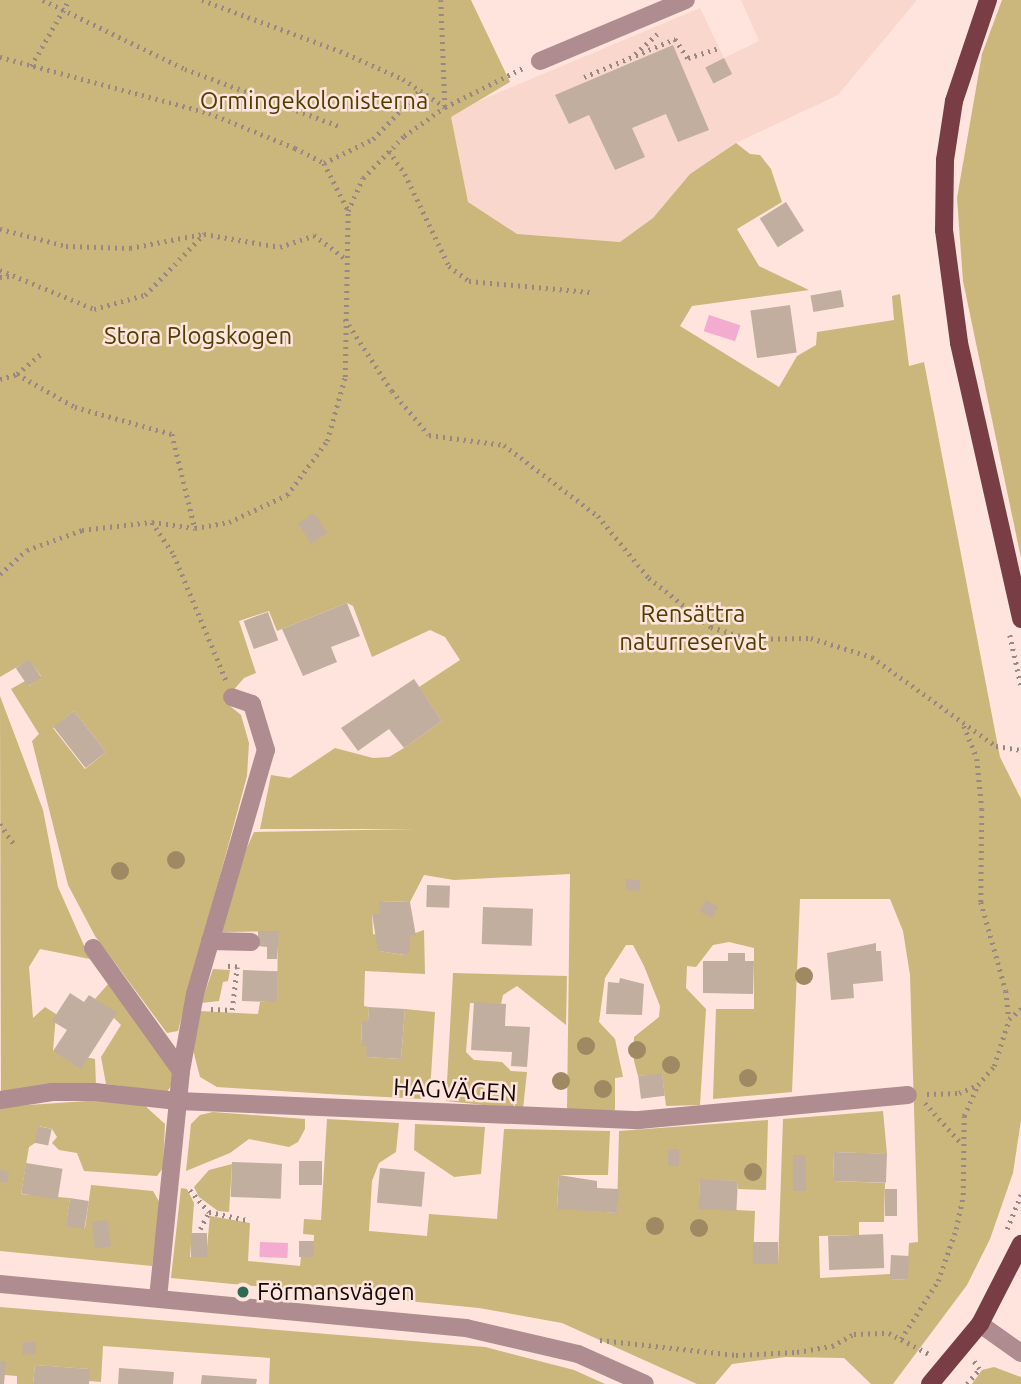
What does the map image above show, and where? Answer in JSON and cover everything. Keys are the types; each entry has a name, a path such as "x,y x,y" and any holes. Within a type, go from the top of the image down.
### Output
{"main road":[{"path":"988,0 954,101 945,160 943,230 959,343 1021,619"},
{"path":"930,1384 980,1324 1021,1244"}],"street":[{"path":"540,61 686,0"},
{"path":"158,1298 180,1070 203,965 266,750 252,704 232,697"},
{"path":"210,941 251,942"},
{"path":"93,948 180,1070"},
{"name":"HAGVÄGEN","path":"0,1100 52,1092 95,1092 178,1101 639,1121 908,1095"},
{"path":"0,1284 520,1337 578,1354 645,1384"},
{"path":"980,1324 1021,1353"}],"path":[{"path":"43,0 185,69 339,126"},
{"path":"31,66 69,0"},
{"path":"202,0 340,51 403,79 418,92 445,107"},
{"path":"442,0 445,107"},
{"path":"625,60 659,30"},
{"path":"584,77 675,39 688,58 719,48"},
{"path":"0,57 209,113 324,163 348,211"},
{"path":"0,574 27,550 82,530 152,522 195,528 229,522 287,495 327,441 345,377 348,211 363,178 388,151 445,107 503,75 540,61"},
{"path":"324,163 373,139 418,92"},
{"path":"388,151 405,174 449,266 468,281 590,292"},
{"path":"0,229 66,246 130,248 204,234 280,247 314,235 346,260"},
{"path":"0,270 94,309 145,295 204,234"},
{"path":"0,277 11,275"},
{"path":"344,318 392,391 429,436 504,445 598,516 649,578 711,627 750,639 811,638 872,657 996,746 1021,750"},
{"path":"0,379 17,374 41,354"},
{"path":"17,374 75,407 172,434 195,528"},
{"path":"152,522 180,568 232,697"},
{"path":"901,1339 938,1281 956,1229 963,1195 961,1143 964,1116 978,1085 994,1066 1009,1019 1006,991 981,902 982,809 977,759 964,725"},
{"path":"0,824 14,844"},
{"path":"203,965 237,967 232,1010"},
{"path":"1009,1019 1021,1009"},
{"path":"961,1143 917,1095 959,1093 978,1085"},
{"path":"185,1180 209,1212 248,1220"},
{"path":"1001,1242 1021,1195"},
{"path":"200,1229 209,1212"},
{"path":"589,1339 736,1354 797,1352 832,1346 854,1334 889,1333 931,1355"},
{"path":"922,1365 937,1346"},
{"path":"967,1384 979,1369"}],"shaded area":[{"path":"741,0 917,0 838,95 736,143 690,174 653,218 620,242 473,231 450,113 700,8 724,58 759,41"},
{"path":"709,315 740,325 735,341 704,331"},
{"path":"260,1242 288,1243 287,1258 259,1257"}],"green space":[{"name":"Stora Plogskogen","path":"0,0 471,0 510,82 451,117 468,202 517,234 620,242 653,218 690,174 736,143 750,154 760,155 771,169 782,202 737,229 759,266 809,290 692,306 680,326 779,387 797,356 816,345 817,332 894,320 892,296 900,294 909,366 924,362 1000,757 1021,799 1021,1120 1013,1173 990,1239 967,1285 893,1384 871,1384 844,1358 786,1357 732,1364 715,1384 697,1384 562,1323 479,1308 171,1278 181,1188 187,1189 194,1203 190,1257 206,1257 210,1216 250,1223 248,1261 300,1266 301,1257 313,1257 314,1235 303,1234 304,1219 321,1220 327,1119 399,1123 396,1152 379,1163 372,1181 369,1231 427,1236 429,1214 497,1219 504,1129 610,1131 608,1175 559,1175 557,1208 617,1213 619,1131 768,1120 766,1190 738,1189 738,1181 700,1180 699,1208 755,1211 753,1263 778,1264 783,1119 883,1111 887,1154 834,1152 833,1181 885,1183 884,1222 859,1222 859,1235 819,1236 820,1278 890,1274 890,1279 907,1280 909,1243 918,1242 910,975 903,931 890,899 800,899 792,1092 713,1099 716,1009 754,1009 754,948 729,942 713,945 696,967 687,966 686,988 706,1009 700,1105 666,1106 662,1074 638,1076 634,1061 634,1037 659,1017 660,1006 633,945 626,945 605,978 599,1022 615,1039 623,1077 615,1078 615,1110 567,1111 570,874 454,880 424,875 410,902 379,901 379,914 372,914 373,934 378,935 379,951 404,955 410,935 424,930 425,974 365,971 364,1006 369,1007 368,1021 362,1021 361,1045 367,1046 367,1057 401,1059 405,1009 435,1012 430,1092 422,1099 217,1087 200,1077 192,1046 199,1011 258,1014 260,1002 277,1002 278,931 222,932 239,865 254,832 416,829 260,829 271,775 290,778 335,748 373,758 389,757 404,748 442,721 419,687 460,660 445,637 430,630 372,657 353,606 347,603 277,631 269,611 239,621 256,673 244,678 224,701 241,715 249,743 247,776 178,1031 167,1033 95,936 68,885 32,741 39,734 11,689 25,681 29,686 41,676 29,660 0,677","holes":["74,711 106,752 85,769 53,728"]},
{"path":"1002,0 1021,0 1021,558 963,281 957,198 982,54"},
{"path":"0,696 43,810 58,887 90,959 40,949 29,967 33,1018 45,1007 56,1014 53,1051 95,1059 96,1085 1,1093"},
{"path":"213,969 230,970 228,981 223,982 219,1001 201,1003"},
{"path":"453,973 567,976 566,1025 517,986 503,995 501,1004 470,1003 466,1052 474,1060 502,1062 511,1071 527,1072 523,1109 446,1101"},
{"path":"109,983 171,1066 173,1083 167,1092 106,1084 101,1057 121,1025 95,999"},
{"path":"101,1100 143,1104 165,1124 163,1168 157,1176 84,1171 77,1153 59,1150 52,1143 57,1137 52,1129 39,1126 35,1143 29,1147 21,1194 70,1198 66,1225 85,1228 91,1185 153,1191 160,1203 152,1266 0,1251 0,1107"},
{"path":"213,1112 305,1119 305,1129 298,1142 289,1147 249,1139 230,1153 186,1171 191,1124 200,1115"},
{"path":"415,1124 485,1127 481,1174 454,1177 414,1150"},
{"path":"232,1164 229,1212 218,1211 199,1197 194,1187 209,1170"},
{"path":"0,1307 485,1347 574,1370 605,1384 269,1384 270,1358 103,1346 101,1382 89,1381 89,1369 35,1365 33,1384 17,1384 17,1376 4,1375 5,1361 0,1361"},
{"path":"994,1367 1021,1377 1021,1384 972,1384 982,1370"}],"building":[{"path":"673,45 709,130 678,142 666,114 632,128 645,157 615,170 589,115 569,124 555,95"},
{"path":"724,58 732,74 713,84 705,68"},
{"path":"786,202 804,231 778,247 760,218"},
{"path":"841,290 844,307 813,312 810,295"},
{"path":"790,305 797,353 757,358 750,311"},
{"path":"314,513 327,533 311,543 298,523"},
{"path":"347,603 360,636 331,647 337,662 303,676 282,629"},
{"path":"268,612 278,640 254,649 244,621"},
{"path":"29,659 41,677 28,686 16,668"},
{"path":"414,679 442,721 404,748 389,729 358,751 341,728"},
{"path":"74,711 106,752 86,768 54,727"},
{"path":"626,879 640,880 639,891 625,890"},
{"path":"427,885 450,886 449,908 426,907"},
{"path":"706,900 718,907 712,918 700,911"},
{"path":"379,901 410,902 416,936 410,935 410,952 405,955 378,951 372,914 379,914"},
{"path":"483,907 533,909 532,946 482,944"},
{"path":"258,931 279,931 277,959 267,959 267,947 258,946"},
{"path":"876,943 876,951 881,951 883,981 853,984 854,998 831,1000 827,953"},
{"path":"728,953 745,953 745,961 754,961 753,994 703,993 703,961 728,961"},
{"path":"243,970 278,971 277,1002 242,1001"},
{"path":"620,978 644,984 642,1015 606,1014 608,982 619,983"},
{"path":"70,993 84,1002 89,995 117,1013 81,1069 53,1051 67,1030 52,1021"},
{"path":"474,1002 506,1004 505,1026 530,1027 527,1067 511,1066 512,1052 471,1050"},
{"path":"369,1007 405,1009 401,1059 366,1057 367,1046 361,1046 362,1021 368,1021"},
{"path":"662,1073 665,1096 641,1099 638,1076"},
{"path":"38,1126 52,1129 48,1146 34,1143"},
{"path":"668,1149 679,1149 679,1166 668,1166"},
{"path":"834,1152 887,1154 886,1183 833,1181"},
{"path":"793,1155 806,1155 806,1191 793,1191"},
{"path":"299,1161 322,1161 322,1185 299,1185"},
{"path":"232,1162 282,1164 281,1199 231,1197"},
{"path":"26,1163 63,1169 58,1199 21,1194"},
{"path":"380,1168 425,1172 422,1207 377,1203"},
{"path":"0,1170 9,1172 7,1183 0,1182"},
{"path":"559,1175 597,1181 597,1188 619,1189 617,1213 557,1209"},
{"path":"700,1179 738,1181 736,1211 698,1209"},
{"path":"885,1189 897,1189 897,1216 885,1216"},
{"path":"70,1198 89,1201 84,1229 66,1226"},
{"path":"108,1220 111,1247 95,1249 92,1222"},
{"path":"191,1233 207,1233 207,1257 191,1257"},
{"path":"883,1234 884,1268 829,1270 828,1236"},
{"path":"299,1241 314,1241 314,1257 299,1257"},
{"path":"753,1242 778,1242 778,1264 753,1264"},
{"path":"891,1255 909,1256 908,1280 890,1279"},
{"path":"23,1342 36,1342 36,1355 22,1354"},
{"path":"0,1361 6,1361 4,1384 0,1384"},
{"path":"35,1365 90,1369 89,1384 33,1384"},
{"path":"119,1368 174,1372 173,1384 118,1384"},
{"path":"202,1375 257,1379 256,1384 201,1384"}],"place":[{"name":"Förmansvägen","path":"243,1292"}],"park label":[{"name":"Ormingekolonisterna","path":"314,101"},
{"name":"Rensättra naturreservat","path":"693,628"}]}
